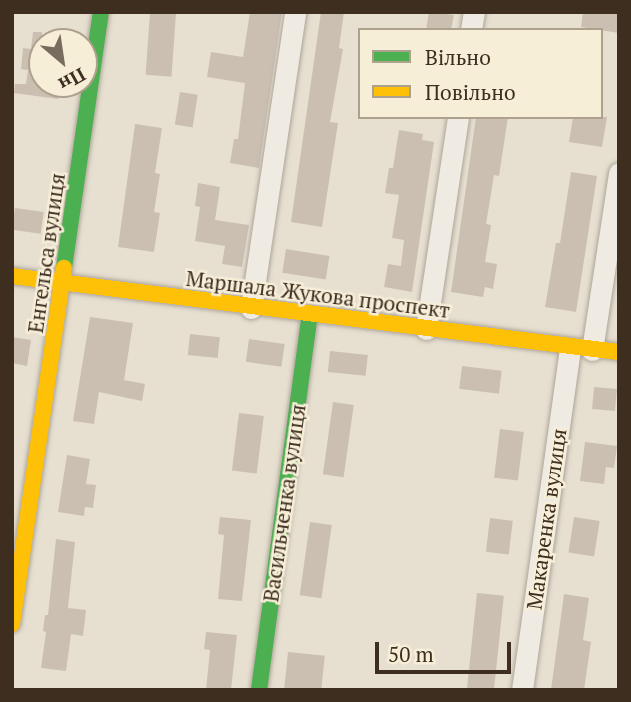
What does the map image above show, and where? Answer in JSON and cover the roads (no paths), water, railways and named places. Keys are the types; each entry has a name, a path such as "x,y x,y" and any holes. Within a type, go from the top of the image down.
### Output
{"street":[{"name":"Енгельса вулиця","path":"12,624 101,12"},
{"path":"251,308 295,12"},
{"path":"426,329 458,119"},
{"path":"592,350 619,173"},
{"name":"Маршала Жукова проспект","path":"12,276 570,348 619,352"},
{"name":"Васильченка вулиця","path":"259,690 310,315"},
{"name":"Макаренка вулиця","path":"522,690 570,348"}]}
